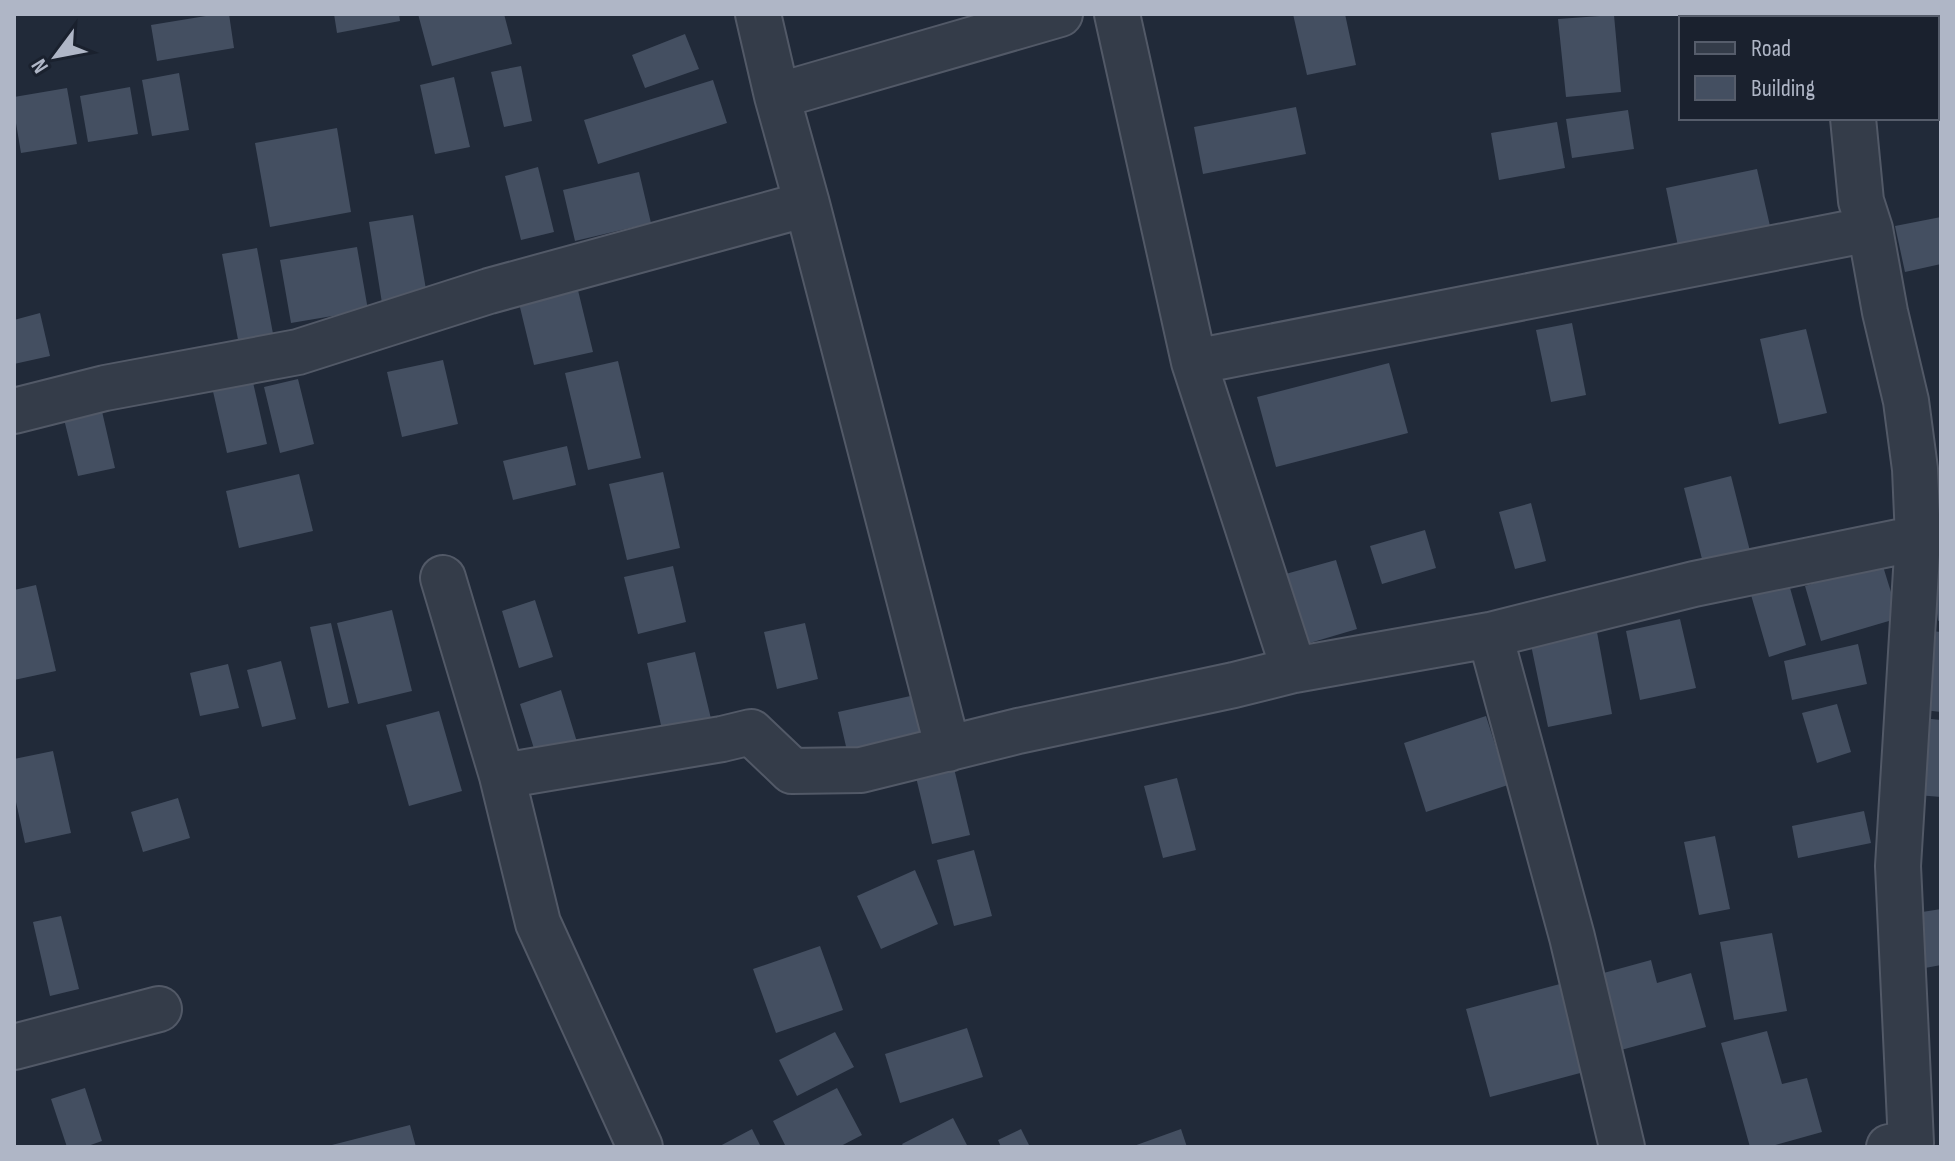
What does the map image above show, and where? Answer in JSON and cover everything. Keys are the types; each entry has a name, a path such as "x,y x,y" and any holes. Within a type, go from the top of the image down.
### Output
{"street":[{"path":"758,14 948,749"},
{"path":"777,96 1060,14"},
{"path":"1117,14 1194,362 1294,670"},
{"path":"1853,120 1861,201 1870,229 1885,312 1924,398 1915,469 1918,538 1898,866 1913,1143"},
{"path":"14,411 105,388 298,352 489,291 807,204"},
{"path":"1194,362 1870,229"},
{"path":"502,776 751,732 792,771 861,770 1018,731 1294,670 1490,635 1694,584 1918,538"},
{"path":"443,578 502,776 538,923 640,1147"},
{"path":"1490,635 1572,937 1622,1147"},
{"path":"14,1047 159,1009"}],"building":[{"path":"229,14 234,48 157,61 151,25"},
{"path":"334,14 399,14 400,21 337,33"},
{"path":"418,14 504,14 512,44 432,66"},
{"path":"1293,14 1345,14 1356,65 1307,75"},
{"path":"1716,14 1800,16 1716,16"},
{"path":"1614,15 1621,92 1566,97 1558,19"},
{"path":"685,34 699,69 645,88 632,55"},
{"path":"521,66 532,121 504,127 491,72"},
{"path":"179,73 189,130 152,136 142,80"},
{"path":"454,77 470,147 435,154 420,85"},
{"path":"713,80 727,123 598,164 584,120"},
{"path":"130,87 138,134 88,142 80,96"},
{"path":"67,88 77,144 21,153 14,97"},
{"path":"1296,107 1306,154 1203,174 1194,127"},
{"path":"1628,110 1634,149 1572,158 1566,119"},
{"path":"1557,122 1565,168 1499,180 1491,133"},
{"path":"337,128 351,212 270,227 255,143"},
{"path":"538,167 554,232 521,240 505,176"},
{"path":"1757,169 1770,226 1678,246 1666,188"},
{"path":"639,172 651,223 575,241 563,190"},
{"path":"413,215 427,295 382,303 369,222"},
{"path":"1941,217 1941,264 1905,272 1895,226"},
{"path":"357,247 368,310 291,323 280,260"},
{"path":"257,248 274,339 239,345 222,254"},
{"path":"576,282 593,352 534,365 517,295"},
{"path":"40,313 50,356 14,364 14,320"},
{"path":"1572,323 1586,395 1551,402 1536,330"},
{"path":"1806,329 1827,413 1779,424 1760,339"},
{"path":"443,360 458,424 402,437 387,372"},
{"path":"618,361 641,458 588,470 565,373"},
{"path":"1389,363 1408,433 1276,467 1257,397"},
{"path":"252,378 267,444 227,453 212,387"},
{"path":"298,379 314,444 280,453 264,387"},
{"path":"101,407 115,468 78,476 63,415"},
{"path":"567,446 576,485 513,500 503,461"},
{"path":"663,472 680,548 627,560 609,484"},
{"path":"299,474 313,531 239,548 226,491"},
{"path":"1731,476 1750,551 1703,563 1684,488"},
{"path":"1531,503 1546,561 1515,569 1499,512"},
{"path":"1425,530 1436,568 1382,584 1370,546"},
{"path":"1336,560 1357,629 1303,645 1282,575"},
{"path":"1882,563 1899,618 1821,641 1805,586"},
{"path":"673,566 686,622 638,634 624,577"},
{"path":"1941,572 1941,620 1938,621 1932,573"},
{"path":"1787,577 1806,645 1769,657 1749,588"},
{"path":"36,585 56,671 14,680 14,590"},
{"path":"535,600 553,657 519,668 502,611"},
{"path":"392,610 412,691 358,704 337,623"},
{"path":"1680,619 1696,688 1640,700 1626,631"},
{"path":"331,623 349,703 328,708 310,627"},
{"path":"805,623 818,679 777,689 764,632"},
{"path":"1931,631 1941,632 1941,712 1924,710"},
{"path":"1597,632 1612,714 1548,727 1531,645"},
{"path":"1858,644 1867,684 1792,700 1784,661"},
{"path":"695,652 712,723 663,734 647,663"},
{"path":"281,661 296,719 262,727 247,670"},
{"path":"228,664 239,708 200,716 190,673"},
{"path":"561,690 577,742 536,755 520,704"},
{"path":"924,693 934,735 848,755 838,712"},
{"path":"1837,704 1851,752 1817,763 1802,713"},
{"path":"439,711 462,791 409,806 386,725"},
{"path":"1486,716 1508,785 1426,812 1404,743"},
{"path":"1922,718 1941,720 1941,797 1917,795"},
{"path":"53,751 71,833 25,843 14,793 14,759"},
{"path":"953,764 970,835 932,844 915,773"},
{"path":"1177,778 1196,850 1163,858 1144,786"},
{"path":"178,798 190,838 143,852 131,812"},
{"path":"1864,811 1871,843 1798,858 1792,826"},
{"path":"1715,836 1730,909 1699,915 1684,842"},
{"path":"974,850 992,916 954,926 937,860"},
{"path":"915,870 938,924 881,949 857,896"},
{"path":"1941,909 1941,965 1925,968 1916,913"},
{"path":"61,916 79,989 50,996 33,922"},
{"path":"1772,933 1787,1011 1734,1020 1720,942"},
{"path":"820,946 843,1010 776,1033 753,969"},
{"path":"1651,960 1657,983 1691,973 1706,1027 1621,1050 1600,974"},
{"path":"1560,984 1584,1072 1490,1097 1466,1009"},
{"path":"967,1028 983,1077 900,1103 885,1054"},
{"path":"1767,1031 1782,1084 1807,1078 1822,1132 1768,1147 1750,1147 1721,1043"},
{"path":"835,1032 854,1067 797,1096 779,1060"},
{"path":"85,1088 102,1141 85,1147 67,1147 51,1099"},
{"path":"837,1088 862,1135 839,1147 786,1147 773,1121"},
{"path":"953,1118 968,1147 904,1147 902,1144"},
{"path":"410,1125 416,1147 328,1147 328,1146"},
{"path":"752,1129 761,1147 718,1147"},
{"path":"1021,1129 1030,1147 1001,1147 998,1140"},
{"path":"1181,1129 1187,1147 1131,1147"}]}
